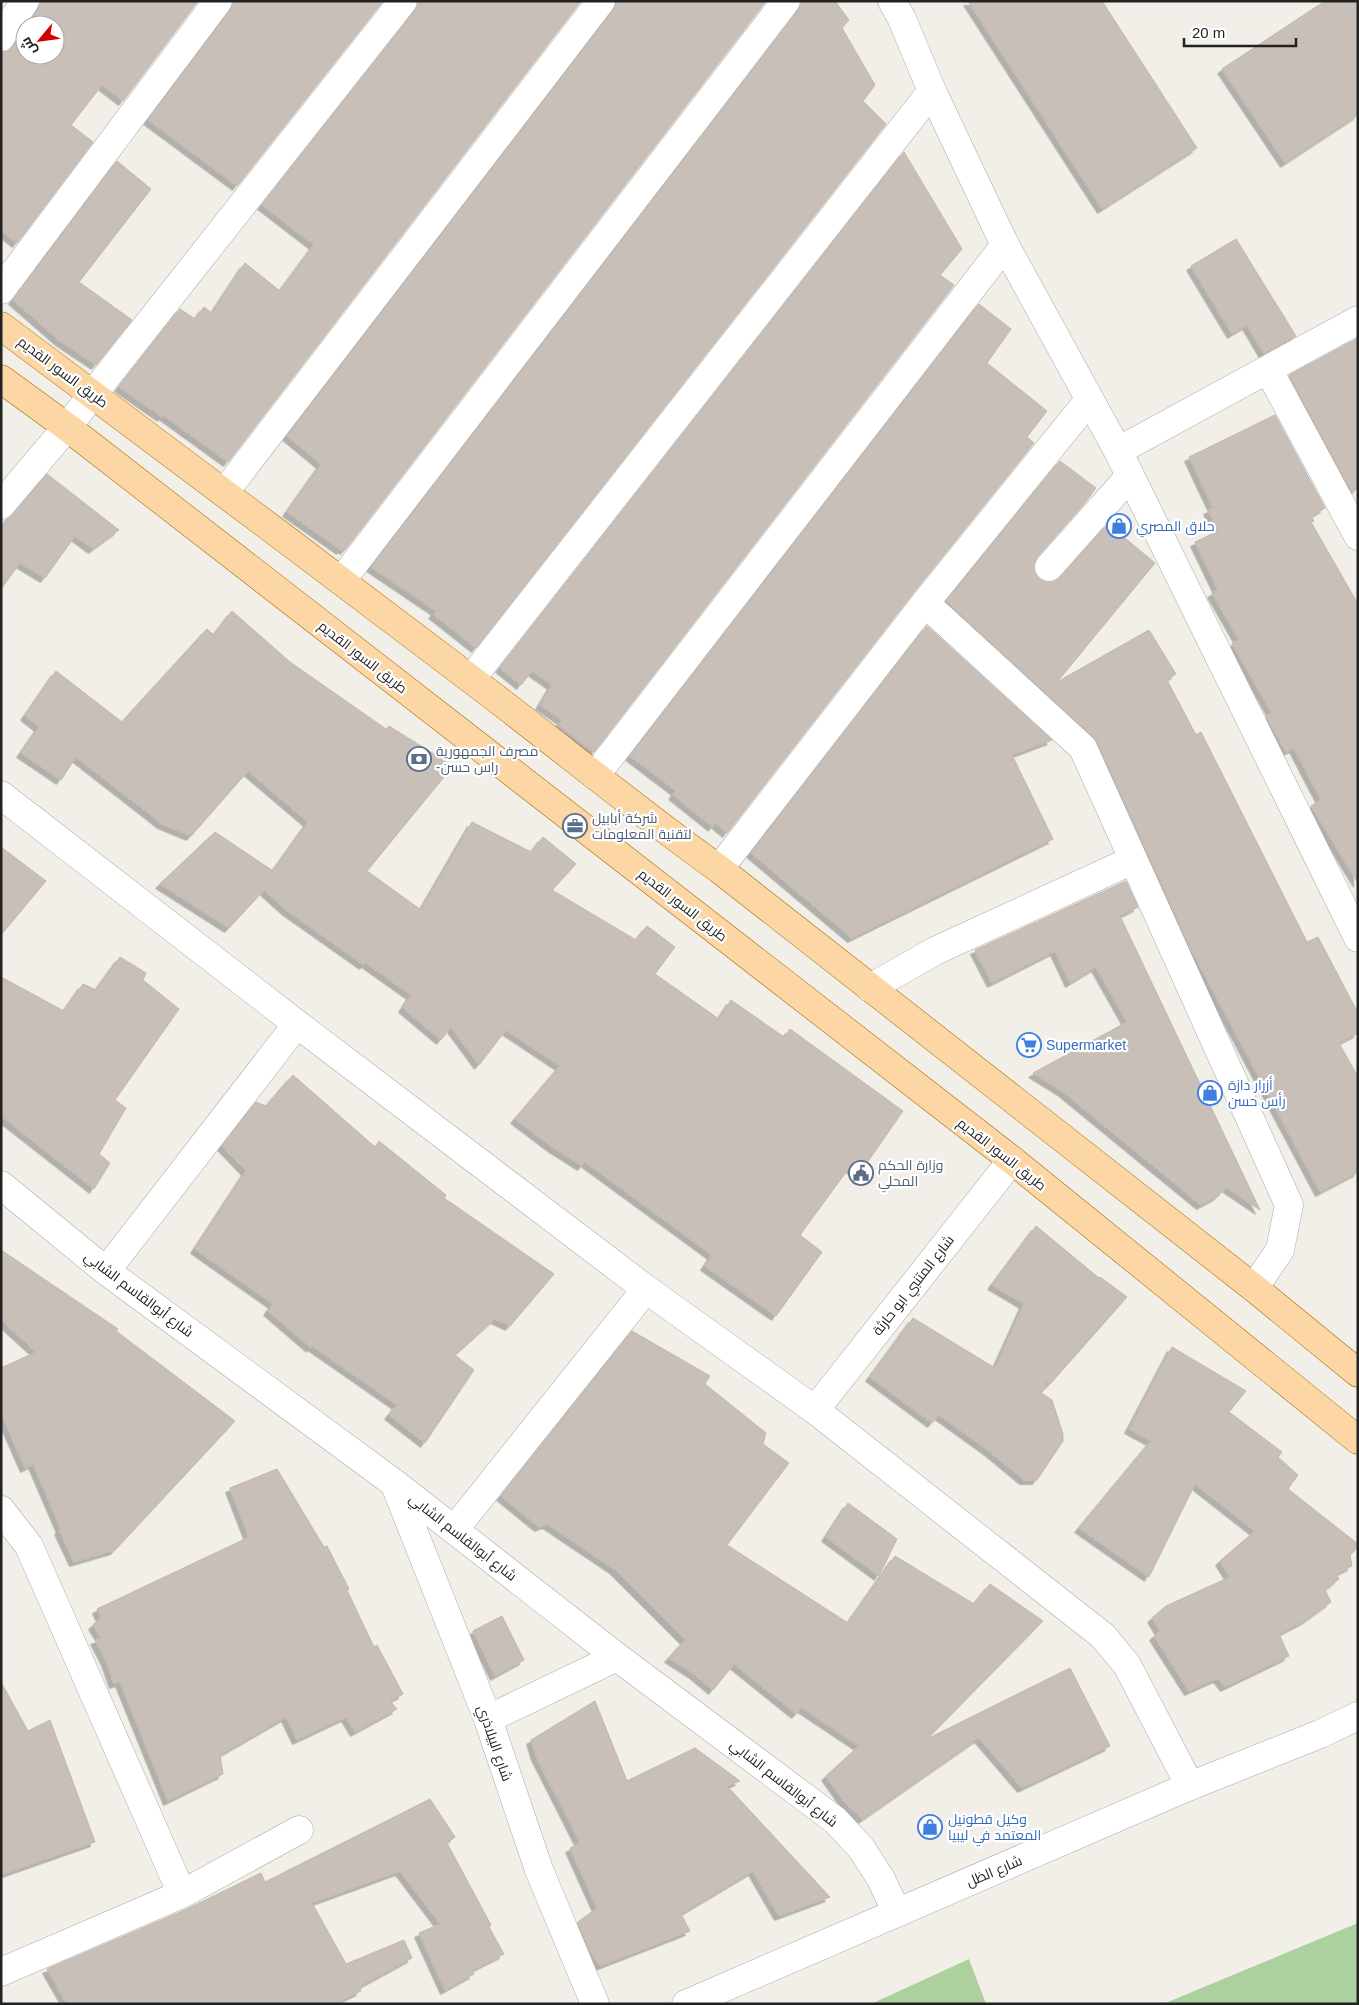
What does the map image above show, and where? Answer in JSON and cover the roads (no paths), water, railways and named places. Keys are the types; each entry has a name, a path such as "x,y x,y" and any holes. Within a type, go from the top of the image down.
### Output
{"main road":[{"name":"طريق السور القديم","path":"1,326 471,679 654,823 719,869 1254,1288 1358,1373"},
{"name":"طريق السور القديم","path":"1,379 67,427 1012,1160 1358,1440"}],"street":[{"path":"1,37 25,1"},
{"path":"1,290 218,1"},
{"path":"1,505 67,427 403,1"},
{"path":"224,493 601,1"},
{"path":"341,581 786,1"},
{"path":"892,1 902,19 932,91 1005,244 1118,451 1358,938"},
{"path":"471,679 932,91"},
{"path":"595,776 1005,244"},
{"path":"1118,451 1358,320"},
{"path":"1268,369 1358,536"},
{"path":"719,869 925,603 1089,400"},
{"path":"1049,567 1130,476"},
{"path":"925,603 1083,748 1289,1205 1280,1250 1254,1288"},
{"path":"1,795 646,1289 815,1410 1103,1636 1127,1665 1190,1786"},
{"path":"870,988 935,951 1133,860"},
{"path":"106,1271 298,1024"},
{"name":"شارع المتنبي ابو حارثة","path":"815,1410 1012,1160"},
{"name":"شارع أبوالقاسم الشابي","path":"1,1186 106,1271 394,1483 617,1657 835,1820 861,1848 881,1879 897,1913"},
{"path":"454,1530 646,1289"},
{"name":"شارع البيلاذري","path":"394,1483 488,1720 539,1870 595,2004"},
{"path":"1,1510 29,1546 182,1894"},
{"path":"488,1720 617,1657"},
{"name":"شارع الظل","path":"686,2004 1190,1786 1320,1734 1358,1716"},
{"path":"1,1972 182,1894 299,1830"}],"place":[{"name":"حلاق المصري","path":"1119,526"},
{"name":"مصرف الجمهورية -راس حسن","path":"419,759"},
{"name":"شركة أبابيل لتقنية المعلومات","path":"575,826"},
{"name":"Supermarket","path":"1029,1045"},
{"name":"أزرار دازة رأس حسن","path":"1210,1093"},
{"name":"وزارة الحكم المحلي","path":"861,1173"},
{"name":"وكيل قطونيل المعتمد في ليبيا","path":"930,1827"}]}
